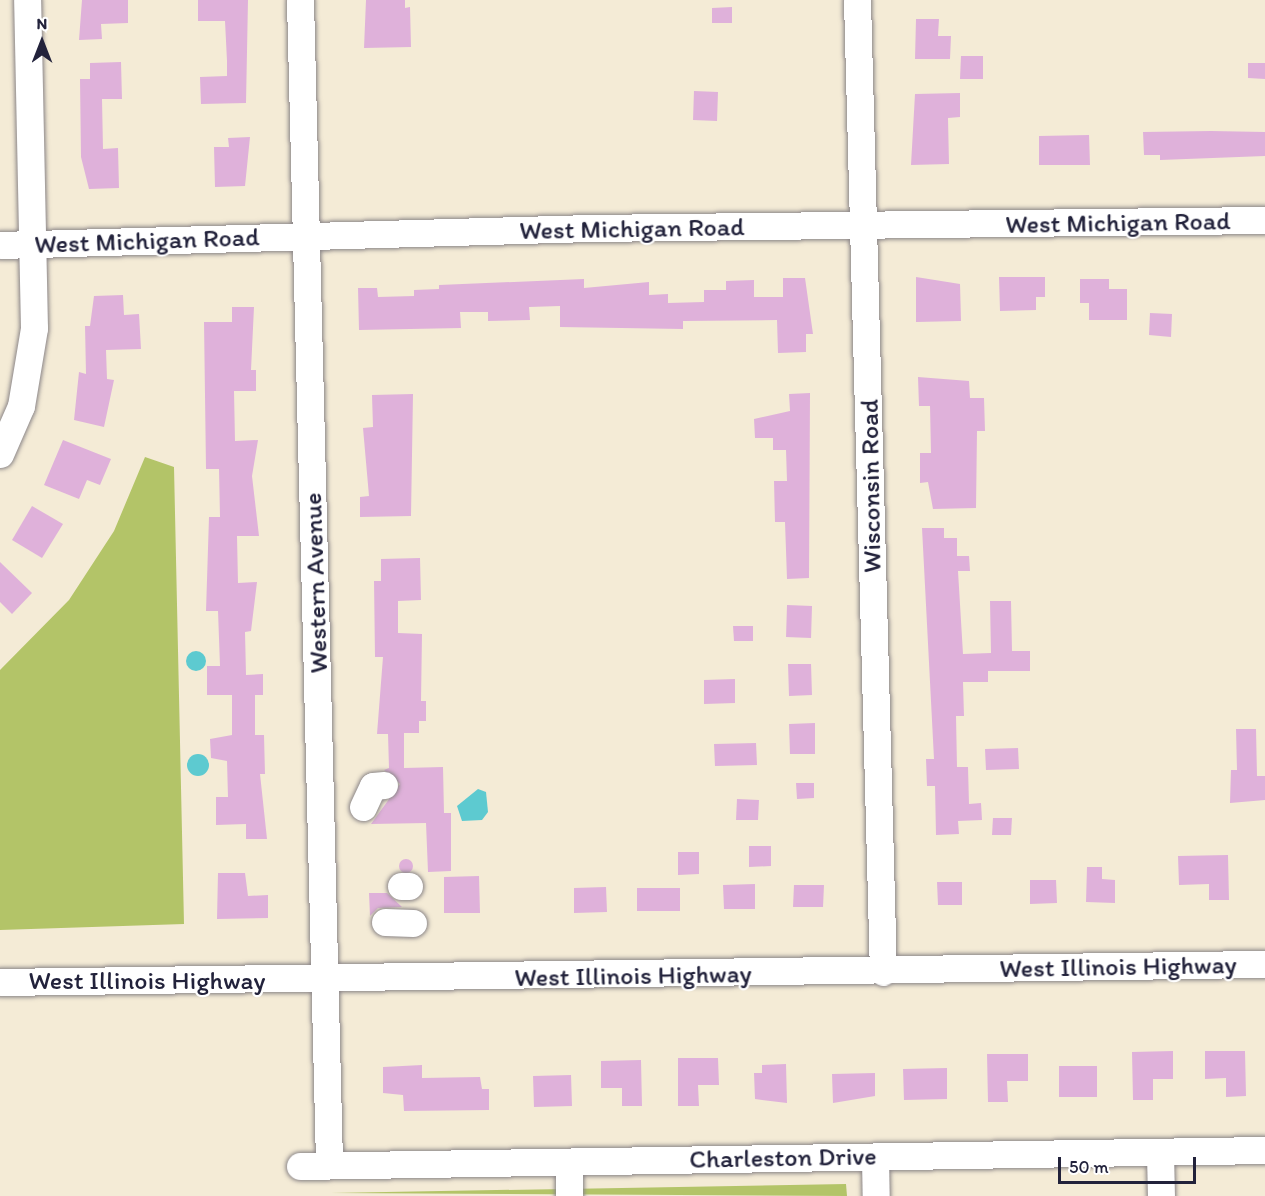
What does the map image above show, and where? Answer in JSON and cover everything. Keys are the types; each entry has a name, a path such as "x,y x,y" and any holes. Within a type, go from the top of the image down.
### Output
{"street":[{"path":"0,454 21,406 34,328 27,0"},
{"name":"Western Avenue","path":"300,0 329,1165"},
{"name":"Wisconsin Road","path":"857,0 867,228 883,972"},
{"name":"West Michigan Road","path":"0,245 307,237 1265,220"},
{"path":"363,807 373,786 384,785"},
{"path":"385,922 413,923"},
{"name":"West Illinois Highway","path":"0,982 324,981 1265,964"},
{"name":"Charleston Drive","path":"300,1166 1265,1150"},
{"path":"1160,1153 1161,1196"},
{"path":"875,1156 876,1196"},
{"path":"569,1162 569,1196"}],"green space":[{"path":"145,457 174,467 184,924 0,930 0,670 69,600 114,531"},
{"path":"846,1184 847,1196 331,1193"}],"water":[{"path":"192,651 200,651 206,657 206,665 200,671 192,671 186,665 186,657"},
{"path":"198,754 208,761 209,765 202,775 198,776 188,769 187,765 194,755"},
{"path":"478,789 486,792 488,812 482,820 462,821 457,806"}],"building":[{"path":"82,0 128,0 128,23 101,24 102,39 79,40"},
{"path":"198,0 248,0 246,103 201,104 200,77 227,76 227,61 225,21 198,21"},
{"path":"366,0 405,0 405,8 410,7 411,47 364,48"},
{"path":"732,7 732,23 712,23 712,8"},
{"path":"916,19 939,19 938,36 951,36 950,59 915,59"},
{"path":"961,56 983,56 983,79 960,79"},
{"path":"121,62 122,99 102,99 103,149 118,148 119,188 89,189 81,157 80,79 90,79 90,63"},
{"path":"1248,63 1265,63 1265,79 1248,78"},
{"path":"694,91 718,92 717,121 693,120"},
{"path":"960,93 960,117 948,118 949,164 911,165 915,94"},
{"path":"1143,132 1265,132 1265,156 1160,160 1160,155 1144,155"},
{"path":"1089,135 1090,165 1039,165 1039,136"},
{"path":"250,137 245,186 215,187 214,147 229,147 228,138"},
{"path":"916,277 960,284 961,321 916,322"},
{"path":"999,277 1045,277 1045,297 1036,297 1036,310 1000,311"},
{"path":"783,278 805,278 813,334 806,334 806,352 778,353 777,320 683,321 683,329 560,327 560,306 529,307 530,320 488,321 488,312 460,312 461,328 359,330 358,288 377,288 378,297 414,296 414,290 439,289 439,285 584,279 584,288 649,282 649,295 668,294 668,303 704,302 704,290 726,290 726,281 754,280 754,297 783,297"},
{"path":"1080,279 1109,279 1109,289 1127,289 1127,320 1089,320 1089,303 1080,303"},
{"path":"123,295 124,315 139,314 141,349 106,350 107,379 114,380 104,427 74,420 79,372 86,374 85,326 90,326 94,296"},
{"path":"232,307 254,307 251,370 256,370 256,391 234,391 235,441 258,440 252,476 259,536 237,536 238,583 257,582 251,631 245,632 246,675 263,674 263,695 255,695 255,735 264,735 265,774 260,774 267,839 246,839 246,824 216,825 216,797 228,797 227,761 211,758 210,739 232,735 232,695 207,695 207,666 220,666 218,611 206,611 209,517 220,517 219,469 206,469 204,322 232,322"},
{"path":"1150,313 1172,314 1171,337 1149,335"},
{"path":"918,377 969,381 970,398 984,398 985,431 977,431 976,508 933,509 928,482 920,483 920,453 931,453 930,406 919,406"},
{"path":"810,393 809,578 787,579 785,522 775,522 774,481 787,481 786,450 773,450 773,438 755,438 754,419 790,411 789,394"},
{"path":"413,394 411,516 360,517 360,497 369,496 363,428 373,427 372,395"},
{"path":"63,440 111,459 100,485 87,480 79,499 44,485"},
{"path":"32,506 63,524 42,558 12,540"},
{"path":"922,528 944,528 944,538 957,538 957,556 969,556 970,571 958,571 963,654 991,653 990,601 1011,601 1012,651 1030,651 1030,671 988,671 988,682 963,682 964,716 956,716 957,767 968,767 969,804 981,803 982,820 958,821 959,834 936,835 935,786 927,786 926,759 934,759"},
{"path":"420,558 421,600 398,601 398,633 422,634 421,701 426,701 426,721 419,721 419,733 404,733 404,768 443,767 444,813 451,813 451,871 428,872 426,823 371,824 400,784 384,770 389,768 388,734 377,734 383,657 375,657 374,581 381,581 381,559"},
{"path":"0,562 32,593 12,614 0,602"},
{"path":"787,605 812,606 811,638 786,637"},
{"path":"733,626 753,626 753,641 734,641"},
{"path":"788,664 811,664 812,695 789,696"},
{"path":"735,679 735,703 704,704 704,680"},
{"path":"815,723 815,754 790,754 789,724"},
{"path":"1236,729 1256,729 1257,776 1265,776 1265,800 1230,803 1231,770 1237,770"},
{"path":"756,743 757,765 715,766 714,744"},
{"path":"1018,748 1019,769 986,770 985,749"},
{"path":"796,783 814,783 814,798 797,799"},
{"path":"737,799 759,800 758,820 736,820"},
{"path":"993,818 1012,818 1011,835 992,835"},
{"path":"749,846 771,846 771,866 749,867"},
{"path":"678,852 699,852 699,874 678,875"},
{"path":"1228,855 1229,900 1209,900 1209,884 1179,885 1178,856"},
{"path":"403,859 409,859 413,866 409,873 403,873 399,869 399,863"},
{"path":"1087,867 1102,867 1102,879 1115,880 1115,903 1086,902"},
{"path":"218,873 245,873 248,896 268,895 268,918 217,919"},
{"path":"479,876 480,913 444,913 444,877"},
{"path":"1030,880 1056,880 1057,903 1030,904"},
{"path":"937,882 962,882 962,905 938,905"},
{"path":"755,884 755,909 724,909 723,885"},
{"path":"794,885 824,885 823,907 793,907"},
{"path":"606,887 607,912 574,913 574,888"},
{"path":"637,888 680,888 680,911 637,911"},
{"path":"369,893 387,893 402,907 378,908 370,916"},
{"path":"1173,1051 1173,1079 1153,1079 1153,1100 1133,1100 1132,1052"},
{"path":"1205,1051 1245,1051 1246,1096 1226,1097 1226,1078 1205,1079"},
{"path":"987,1054 1028,1054 1028,1081 1007,1081 1008,1102 988,1102"},
{"path":"678,1058 718,1058 719,1085 698,1085 699,1106 678,1106"},
{"path":"641,1060 642,1106 622,1106 622,1088 601,1088 601,1061"},
{"path":"786,1064 787,1103 755,1099 754,1073 762,1073 762,1065"},
{"path":"422,1065 422,1078 480,1077 482,1089 489,1089 489,1110 404,1111 403,1095 383,1093 383,1067"},
{"path":"1059,1066 1097,1066 1097,1097 1059,1097"},
{"path":"947,1068 947,1099 904,1100 903,1069"},
{"path":"875,1073 875,1096 833,1103 832,1074"},
{"path":"571,1075 572,1106 534,1107 533,1076"}]}
